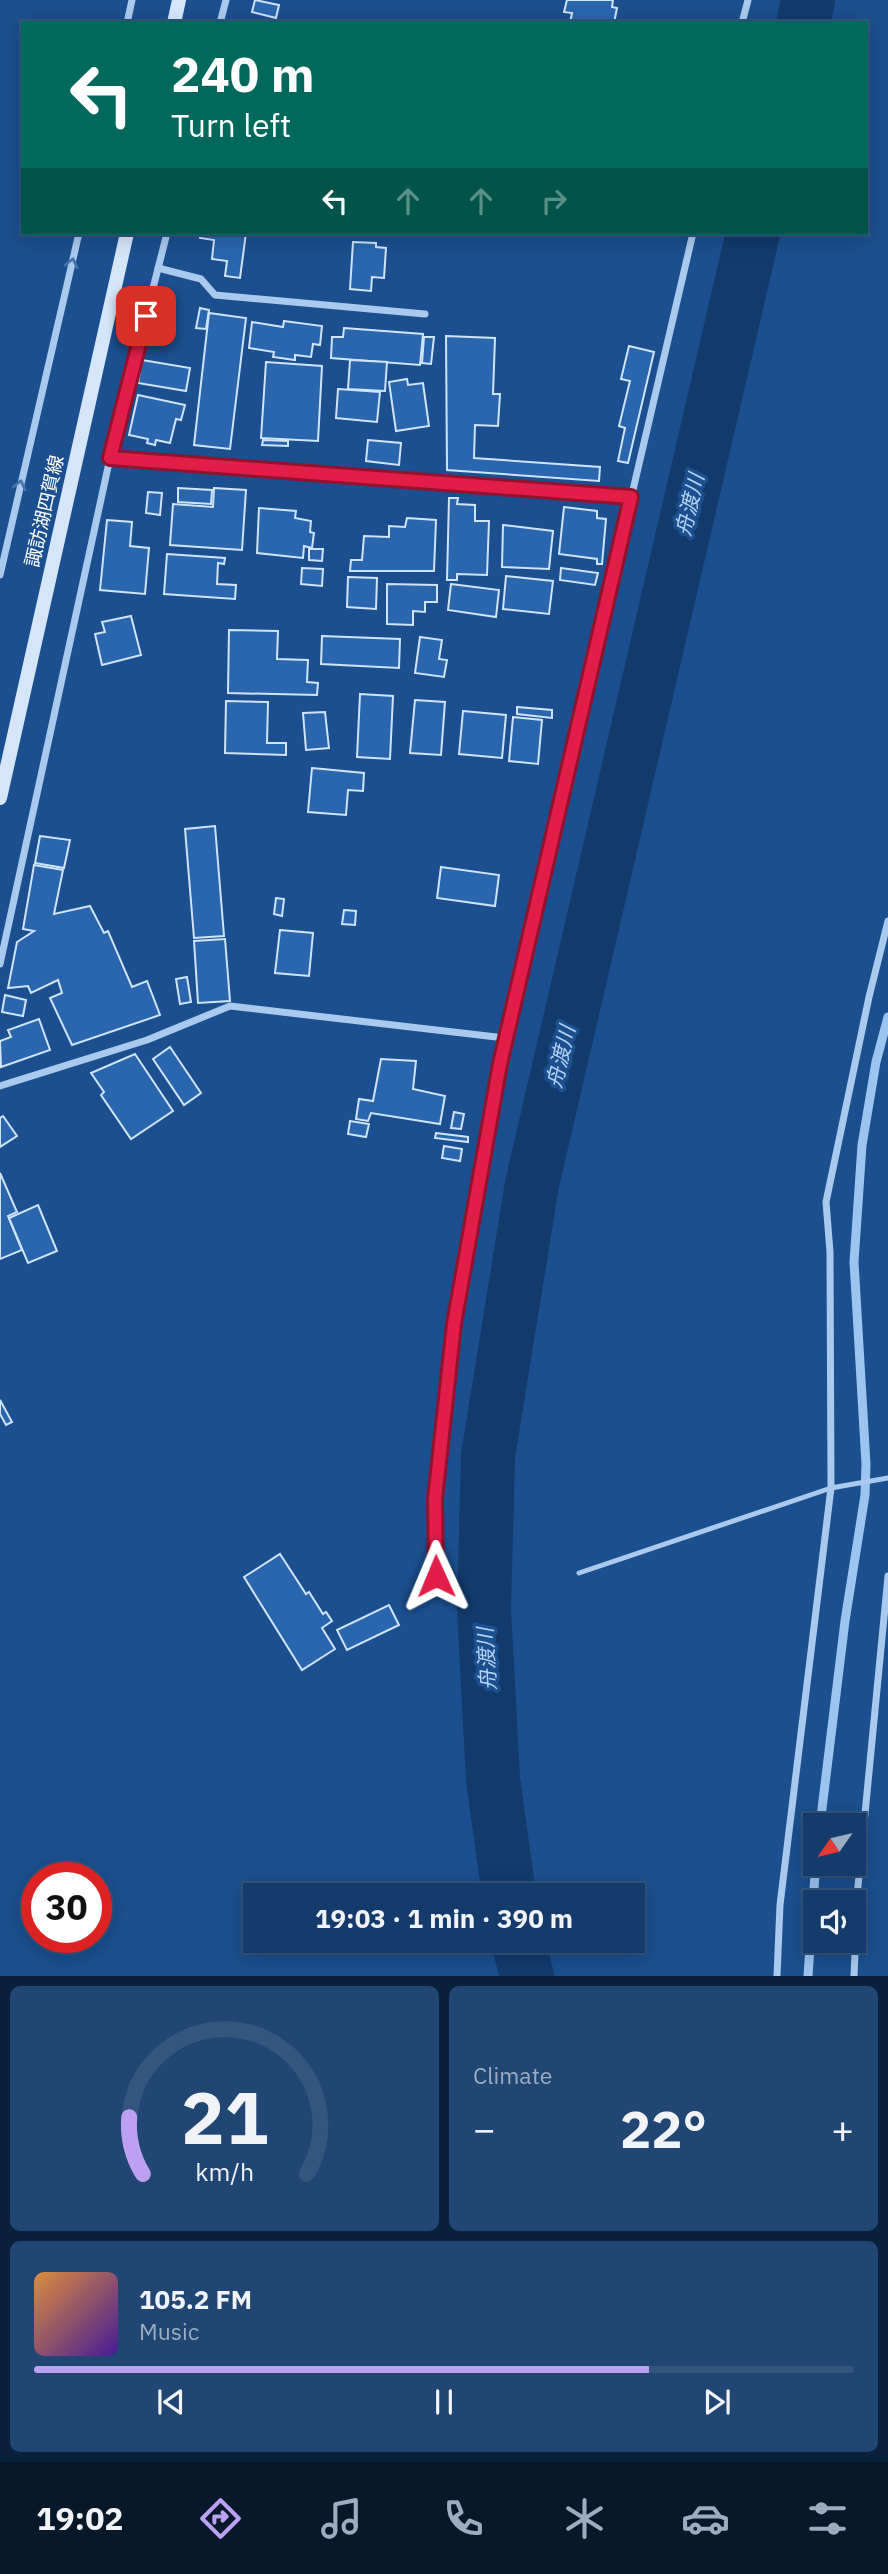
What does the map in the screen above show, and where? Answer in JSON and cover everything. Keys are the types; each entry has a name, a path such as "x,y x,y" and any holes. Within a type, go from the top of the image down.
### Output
{"main road":[{"path":"174,21 179,0"},
{"name":"諏訪湖四賀線","path":"0,798 127,235"}],"street":[{"path":"127,21 132,0"},
{"path":"221,21 226,0"},
{"path":"743,21 748,0"},
{"path":"0,575 79,235"},
{"path":"0,964 110,458 166,235"},
{"path":"436,1576 435,1499 454,1324 505,1038 693,235"},
{"path":"158,268 201,279 215,295 425,314"},
{"path":"110,458 631,497"},
{"path":"776,1976 780,1905 831,1488 830,1252 826,1202 869,997 888,921"},
{"path":"0,1086 147,1040 230,1006 505,1038"},
{"path":"854,1976 858,1886 888,1576"}],"lane":[{"path":"579,1573 831,1488 888,1478"}],"building":[{"path":"255,0 279,5 276,18 252,12"},
{"path":"567,0 613,0 612,7 617,8 614,21 570,21 572,13 564,12"},
{"path":"200,235 246,235 240,278 225,276 227,261 212,259 214,240 200,238"},
{"path":"353,242 376,243 376,247 386,248 384,278 372,277 371,291 350,289"},
{"path":"200,308 209,310 206,329 196,328"},
{"path":"209,313 246,318 230,449 194,445"},
{"path":"284,321 322,326 320,345 313,344 311,357 295,355 295,360 273,357 274,352 249,348 252,322 283,327"},
{"path":"344,328 423,334 420,365 331,358 332,337 343,337"},
{"path":"446,336 495,338 493,394 500,394 498,426 475,425 474,458 600,467 599,481 447,470"},
{"path":"424,337 434,337 431,364 422,363"},
{"path":"629,346 654,352 628,463 618,461 625,428 619,426 630,381 621,379"},
{"path":"142,360 190,368 186,391 138,383"},
{"path":"350,360 387,362 385,391 348,389"},
{"path":"266,362 322,366 318,441 261,438"},
{"path":"407,379 408,385 423,383 429,426 396,431 389,382"},
{"path":"338,389 380,392 377,422 336,418"},
{"path":"138,395 185,405 181,420 176,419 170,443 156,440 155,445 147,443 148,439 129,435"},
{"path":"263,440 288,441 288,446 262,445"},
{"path":"368,440 401,443 399,465 366,461"},
{"path":"178,488 212,490 211,504 178,502"},
{"path":"214,488 246,490 242,550 170,545 173,504 213,507"},
{"path":"148,492 162,493 160,515 146,513"},
{"path":"449,498 458,498 457,504 475,505 475,521 489,521 487,575 457,574 457,580 447,580"},
{"path":"564,507 597,511 597,518 606,519 602,564 597,564 597,559 559,554"},
{"path":"259,508 296,511 295,518 311,521 310,532 314,533 312,548 304,546 303,558 257,553"},
{"path":"407,518 436,520 434,571 350,571 351,560 362,560 364,536 389,537 389,526 405,527"},
{"path":"107,520 132,522 130,546 149,548 145,594 100,590"},
{"path":"503,525 553,531 549,569 502,567"},
{"path":"309,549 323,549 322,561 309,560"},
{"path":"167,554 225,558 224,564 218,563 217,584 236,585 235,599 164,594"},
{"path":"302,568 323,569 322,586 301,584"},
{"path":"561,568 598,573 595,585 560,580"},
{"path":"506,576 553,581 549,614 503,609"},
{"path":"348,577 377,578 376,609 347,607"},
{"path":"387,584 437,585 437,602 425,602 425,612 413,611 413,625 387,624"},
{"path":"451,584 499,590 496,617 448,610"},
{"path":"131,616 141,655 102,665 95,634 105,632 102,622"},
{"path":"229,630 278,631 277,659 308,660 307,682 318,683 317,695 228,693"},
{"path":"322,636 400,639 399,668 321,664"},
{"path":"420,637 442,640 439,659 447,660 444,677 415,673"},
{"path":"360,694 393,696 390,759 357,757"},
{"path":"415,700 445,702 441,755 410,753"},
{"path":"226,701 268,702 267,743 286,743 286,755 225,753"},
{"path":"517,707 552,710 552,718 517,714"},
{"path":"463,711 506,715 502,758 459,754"},
{"path":"325,712 329,748 306,750 303,713"},
{"path":"513,717 542,720 538,764 509,761"},
{"path":"312,768 364,773 363,791 348,790 346,815 308,812"},
{"path":"215,826 224,936 194,938 185,829"},
{"path":"40,836 70,840 64,868 35,863"},
{"path":"34,865 63,870 54,914 90,906 104,933 108,931 132,987 147,981 160,1015 72,1045 50,998 62,993 58,980 31,993 28,986 8,988 17,942 34,931 23,929"},
{"path":"441,867 499,875 495,906 437,898"},
{"path":"276,898 284,899 282,916 274,914"},
{"path":"344,910 356,911 355,925 342,924"},
{"path":"280,930 313,933 309,976 275,973"},
{"path":"225,939 230,1001 198,1003 194,941"},
{"path":"187,977 191,1002 180,1004 176,979"},
{"path":"5,995 26,1000 23,1016 2,1012"},
{"path":"39,1019 50,1050 1,1067 0,1041 11,1037 8,1030"},
{"path":"170,1047 201,1093 184,1105 153,1059"},
{"path":"135,1054 173,1111 131,1139 101,1095 104,1092 91,1073"},
{"path":"381,1059 416,1061 413,1089 445,1096 440,1124 371,1113 368,1121 356,1119 359,1099 373,1101"},
{"path":"454,1112 464,1114 461,1129 451,1128"},
{"path":"3,1116 17,1136 0,1147 0,1118"},
{"path":"350,1121 369,1124 366,1137 348,1134"},
{"path":"436,1133 468,1137 468,1142 435,1138"},
{"path":"444,1146 462,1149 460,1161 442,1158"},
{"path":"0,1173 17,1212 8,1216 22,1250 0,1259"},
{"path":"38,1205 57,1251 28,1263 9,1218"},
{"path":"0,1400 12,1422 6,1425 0,1414"},
{"path":"280,1554 306,1594 309,1592 323,1614 326,1612 332,1621 322,1628 335,1649 302,1670 244,1577"},
{"path":"389,1605 399,1625 347,1650 337,1630"}],"waterway":[{"name":"舟渡川","path":"803,21 808,0"},
{"name":"舟渡川","path":"507,1883 493,1779 484,1609 488,1456 532,1184 753,235"},
{"path":"821,1813 845,1621 865,1495 866,1464 854,1262 862,1145 876,1062 888,1017"},
{"path":"808,1976 815,1876"},
{"name":"舟渡川","path":"521,1953 527,1976"}],"route":[{"path":"146,316 110,458 631,497 500,1064 454,1324 435,1499 436,1576"}]}
